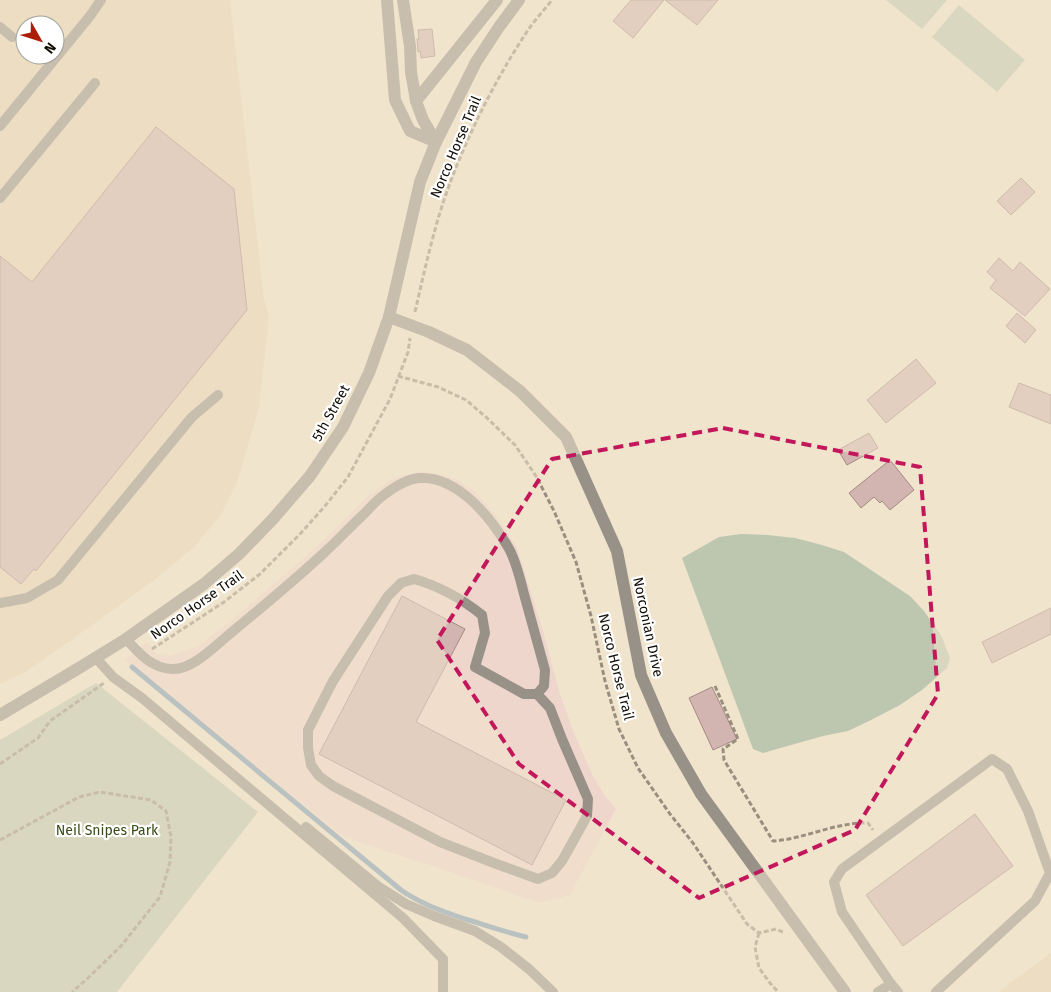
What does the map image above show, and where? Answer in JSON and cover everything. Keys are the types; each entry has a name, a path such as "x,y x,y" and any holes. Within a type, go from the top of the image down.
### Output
{"street":[{"path":"386,0 395,100 410,131 436,142"},
{"path":"403,0 416,101 423,120 436,142"},
{"path":"416,101 497,0"},
{"name":"5th Street","path":"0,715 126,639 204,584 239,554 272,520 310,476 343,427 369,373 388,317 420,182 436,142 476,62 518,0"},
{"name":"Norconian Drive","path":"388,317 429,332 467,350 520,391 566,437 617,551 641,675 666,733 701,794 845,992"}],"lane":[{"path":"0,126 101,0"},
{"path":"0,27 12,37"},
{"path":"0,198 95,84"},
{"path":"0,603 27,598 58,580 192,417 218,395"},
{"path":"126,639 142,656 156,666 173,669 192,664 278,595 380,498 402,483 420,478 448,484 463,493 478,506 494,525 509,549 520,578 545,670 544,686 537,694 524,694 475,666 485,633 482,615 467,603 430,583 414,579 401,584 388,596 333,681 308,730 308,748 311,764 319,776 334,786 440,842 538,878 552,873 562,861 587,816 588,799 550,708 537,694"},
{"path":"96,658 113,677 142,698 403,918 443,960 443,992"},
{"path":"878,992 895,988 842,912 834,882 842,869 992,759 1007,769 1028,811 1050,873 1035,902 936,992"},
{"path":"273,808 303,825 379,887 406,904 475,932 500,947 553,992"}],"path":[{"name":"Norco Horse Trail","path":"142,656 224,602 260,574 301,533 348,477 390,399 408,352 412,326 438,219 454,171 499,78 529,30 552,0"},
{"name":"Norco Horse Trail","path":"398,376 438,387 466,400 515,445 536,476 554,511 576,562 620,729 638,768 693,843 747,924 759,933"},
{"path":"0,764 38,738 50,721 113,677"},
{"path":"715,686 738,739 723,749 724,760 773,841 789,839 856,822 868,823 881,841"},
{"path":"0,840 78,797 100,792 151,800 166,811 172,837 170,862 160,897 120,946 72,992"},
{"path":"778,992 759,968 755,947 759,933 776,929 786,934"}],"highlighted area":[{"path":"723,428 920,467 938,694 855,830 699,898 519,764 437,640 552,459"}],"shaded area":[{"path":"0,0 230,0 264,299 269,316 259,407 237,483 221,515 194,547 161,575 27,671 0,684"},
{"path":"417,472 437,473 456,479 475,491 496,516 517,548 560,694 574,733 593,776 605,796 616,809 570,895 539,903 342,836 125,660 147,642 156,654 168,656 197,647 232,620 321,543 367,497 393,478"},
{"path":"1051,953 1051,992 998,992 1040,961"}],"green space":[{"path":"886,0 947,0 922,29"},
{"path":"959,5 1025,60 997,92 932,37"},
{"path":"741,534 795,538 844,552 910,596 924,611 942,637 950,658 947,668 922,690 900,705 848,731 763,753 753,749 682,558 719,537"},
{"name":"Neil Snipes Park","path":"96,683 258,812 117,992 0,992 0,740"}],"building":[{"path":"631,0 664,0 633,38 613,21"},
{"path":"665,0 718,0 697,25"},
{"path":"432,29 435,56 421,58 420,51 418,52 418,30"},
{"path":"156,127 234,189 247,310 36,571 34,569 21,584 0,567 0,256 32,282"},
{"path":"1021,178 1035,192 1011,215 997,201"},
{"path":"999,258 1013,271 1020,262 1050,289 1025,316 990,288 996,280 987,272"},
{"path":"1017,313 1036,330 1025,343 1006,326"},
{"path":"916,359 936,383 886,423 867,400"},
{"path":"1019,383 1051,395 1051,424 1009,407"},
{"path":"869,433 878,448 847,465 838,450"},
{"path":"890,460 914,490 890,510 882,501 880,503 874,497 861,508 849,493"},
{"path":"402,596 465,629 416,722 566,800 532,865 319,754"},
{"path":"1051,608 1051,634 992,663 982,642"},
{"path":"712,687 737,739 713,750 689,698"},
{"path":"975,814 1013,866 903,946 866,895"}],"waterway":[{"path":"132,667 401,890 440,910 526,937"}]}
